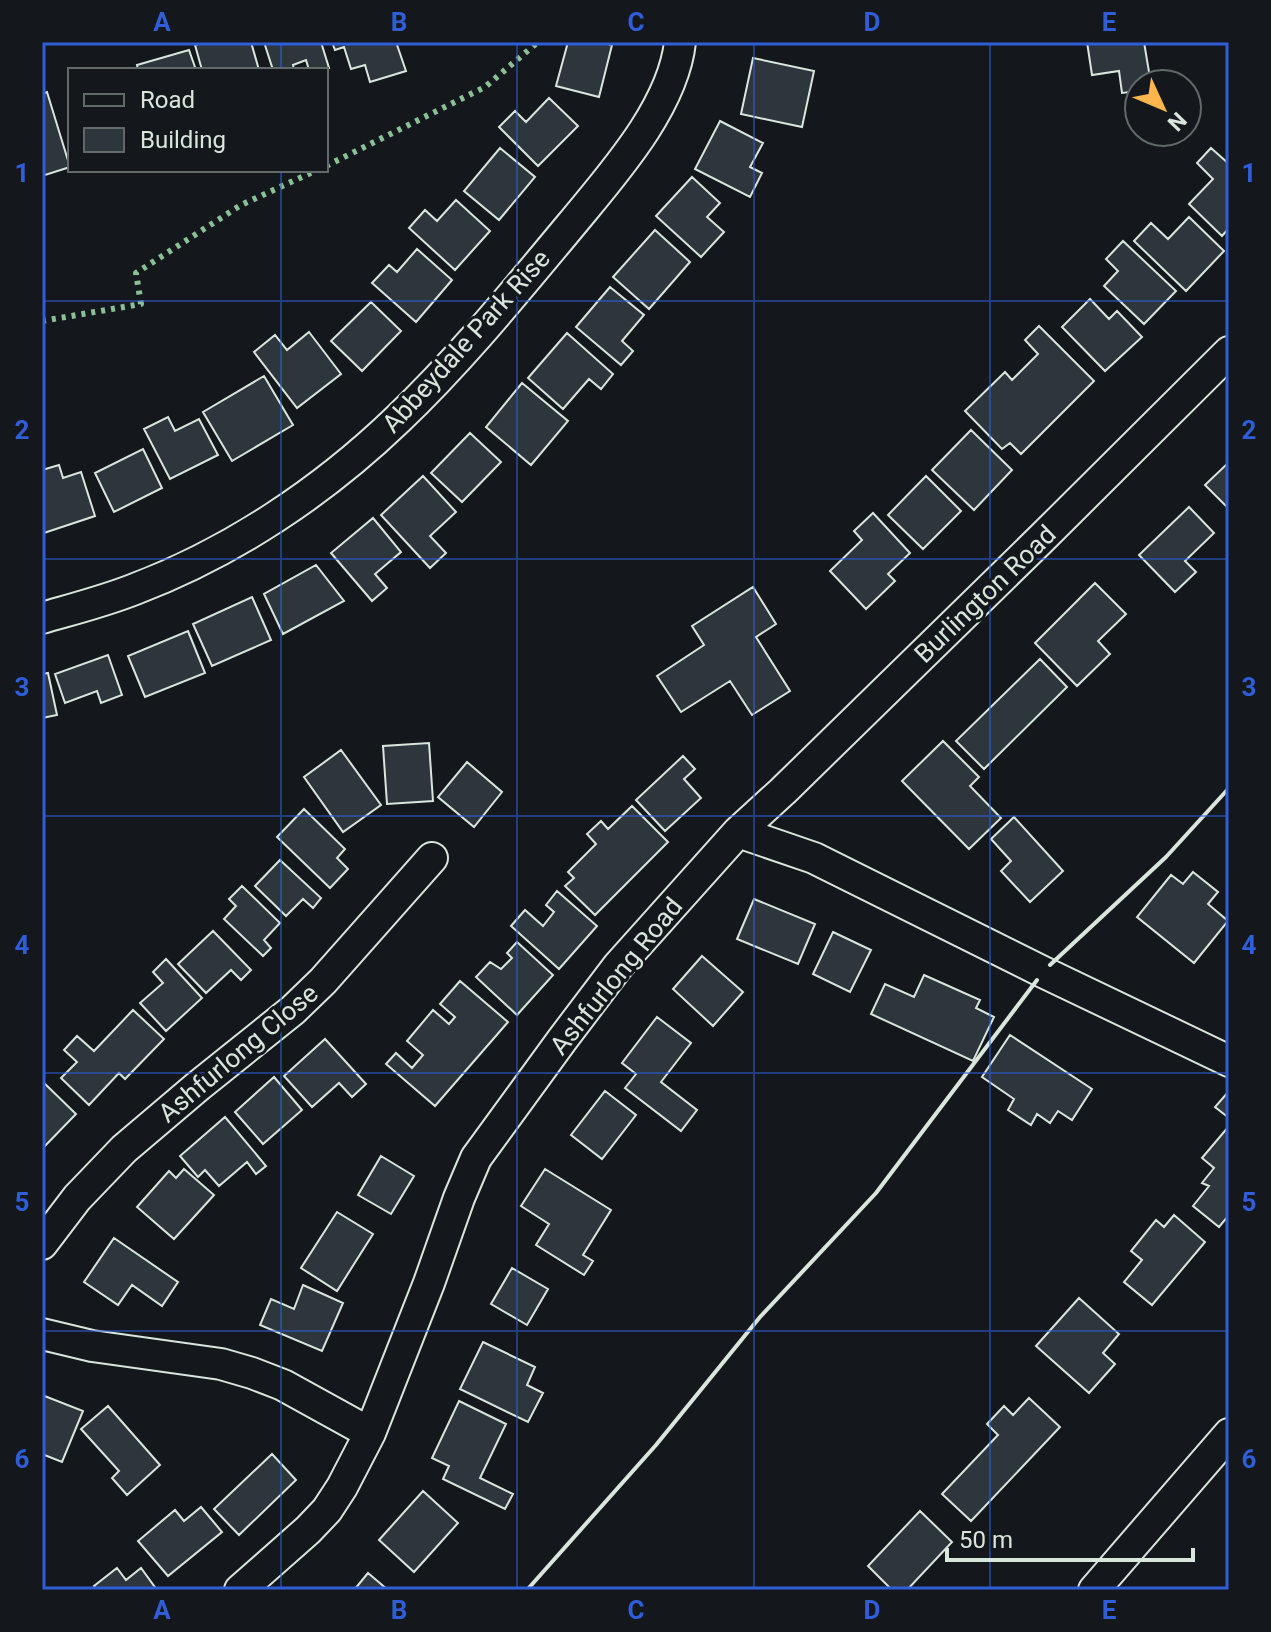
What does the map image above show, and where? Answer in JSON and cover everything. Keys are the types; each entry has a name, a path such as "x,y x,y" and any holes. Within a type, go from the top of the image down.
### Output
{"street":[{"name":"Abbeydale Park Rise","path":"42,618 135,589 243,536 287,510 397,421 457,358 612,175 668,91 678,63 680,42"},
{"name":"Burlington Road","path":"738,832 1032,548 1229,352"},
{"path":"738,832 814,858 1229,1061"},
{"name":"Ashfurlong Road","path":"240,1590 308,1530 327,1510 342,1487 370,1433 476,1158 618,966 738,832"},
{"name":"Ashfurlong Close","path":"42,1244 77,1198 124,1149 293,1010 323,981 432,858"},
{"path":"42,1334 92,1346 221,1364 252,1373 283,1385 370,1433"},
{"path":"1094,1590 1229,1434"}],"building":[{"path":"206,42 251,42 258,68 201,68 195,45"},
{"path":"264,42 321,42 329,68 308,68 306,60 293,65 294,68 272,68"},
{"path":"332,42 396,42 406,71 370,82 365,65 351,69 344,47 335,50"},
{"path":"568,42 612,45 599,97 556,86"},
{"path":"1087,42 1144,42 1148,68 1123,68 1123,93 1119,71 1092,75"},
{"path":"189,50 195,68 138,68 137,65"},
{"path":"753,58 814,71 802,127 741,114"},
{"path":"47,92 68,168 42,176 42,94"},
{"path":"549,98 578,126 538,166 499,127 515,111 526,122"},
{"path":"720,121 763,143 750,167 762,173 750,197 695,169"},
{"path":"500,148 535,177 499,220 464,191"},
{"path":"1211,148 1229,164 1229,228 1222,236 1189,204 1213,179 1197,163"},
{"path":"692,177 720,203 707,217 724,232 701,257 656,216"},
{"path":"456,200 490,231 455,270 409,228 425,210 437,221"},
{"path":"1189,217 1224,251 1186,291 1134,241 1151,223 1168,239"},
{"path":"655,230 690,262 649,309 613,277"},
{"path":"1123,241 1176,291 1144,324 1104,286 1118,271 1106,259"},
{"path":"417,249 452,280 416,322 372,283 389,265 397,272"},
{"path":"610,287 644,315 622,341 633,351 621,365 576,327"},
{"path":"1090,299 1109,319 1117,311 1142,337 1105,371 1062,327"},
{"path":"371,302 401,331 362,371 331,341"},
{"path":"1039,326 1094,381 1021,454 1010,443 1002,449 965,411 1005,372 1012,380 1038,354 1025,340"},
{"path":"309,332 341,374 297,408 254,352 275,335 287,350"},
{"path":"567,333 613,374 601,389 589,379 563,409 528,378"},
{"path":"264,376 293,425 232,461 203,412"},
{"path":"522,383 568,421 531,465 486,427"},
{"path":"168,417 175,431 199,419 218,455 170,479 144,429"},
{"path":"971,430 1012,470 974,510 932,470"},
{"path":"470,433 501,462 462,502 431,473"},
{"path":"143,449 162,488 114,512 95,473"},
{"path":"1229,462 1229,509 1205,485"},
{"path":"59,465 63,478 81,472 95,516 44,533 42,470"},
{"path":"423,476 456,512 430,536 446,553 430,568 381,515"},
{"path":"926,476 961,511 923,549 888,515"},
{"path":"1189,507 1214,533 1185,561 1196,572 1175,592 1139,555"},
{"path":"873,513 910,553 888,574 895,581 866,609 830,571 862,540 854,531"},
{"path":"373,518 401,552 375,574 387,588 372,601 331,553"},
{"path":"316,565 344,601 283,634 264,594"},
{"path":"1095,583 1126,614 1098,641 1110,654 1077,686 1035,643"},
{"path":"753,587 776,624 756,637 790,691 752,715 730,681 681,712 657,676 704,645 692,626"},
{"path":"252,597 271,640 212,666 193,624"},
{"path":"188,631 205,673 145,697 128,656"},
{"path":"108,655 122,695 101,703 97,691 65,703 55,674"},
{"path":"1040,659 1067,687 984,769 956,741"},
{"path":"48,673 57,715 42,718 42,674"},
{"path":"943,741 979,777 970,786 1001,818 969,849 902,781"},
{"path":"429,743 433,801 387,804 383,746"},
{"path":"341,750 381,805 343,832 304,777"},
{"path":"683,756 695,769 684,779 701,798 665,831 636,800"},
{"path":"467,762 502,792 474,827 438,797"},
{"path":"632,806 668,842 595,915 565,886 574,878 568,872 596,844 587,834 601,821 608,829"},
{"path":"304,809 345,849 337,858 348,869 330,888 277,837"},
{"path":"1014,817 1063,871 1030,902 1001,871 1011,861 991,839"},
{"path":"280,860 321,898 313,908 303,899 286,916 255,886"},
{"path":"1193,872 1218,892 1208,904 1228,921 1194,963 1137,917 1171,875 1183,884"},
{"path":"242,886 280,923 264,940 271,948 263,956 224,919 236,906 229,899"},
{"path":"557,891 597,926 559,969 511,926 525,910 543,926 554,912 546,905"},
{"path":"754,899 815,924 798,964 737,939"},
{"path":"213,931 251,970 241,980 231,970 206,993 178,964"},
{"path":"833,932 871,950 850,992 813,974"},
{"path":"517,942 553,975 517,1015 476,977 490,962 501,969 512,958 507,953"},
{"path":"702,956 743,992 713,1026 673,989"},
{"path":"166,959 202,998 166,1031 140,1003 163,983 153,972"},
{"path":"924,975 980,1000 976,1008 994,1017 973,1061 871,1014 885,984 914,997"},
{"path":"460,981 508,1022 435,1106 386,1064 396,1053 412,1068 423,1055 407,1041 433,1010 449,1024 455,1017 440,1004"},
{"path":"133,1010 164,1039 125,1079 119,1073 89,1105 61,1078 77,1062 64,1050 77,1036 94,1051"},
{"path":"657,1017 691,1043 661,1082 697,1110 681,1131 625,1088 636,1074 622,1063"},
{"path":"1010,1035 1092,1089 1072,1120 1058,1111 1050,1123 1037,1114 1031,1125 1008,1110 1014,1099 982,1077"},
{"path":"325,1039 366,1084 352,1097 339,1083 312,1107 284,1076"},
{"path":"274,1077 302,1110 263,1144 235,1112"},
{"path":"42,1081 76,1114 42,1149"},
{"path":"605,1091 636,1115 602,1159 571,1135"},
{"path":"1229,1091 1229,1118 1215,1107"},
{"path":"225,1117 266,1166 256,1174 247,1162 219,1186 205,1170 198,1177 180,1156"},
{"path":"1229,1126 1229,1215 1219,1227 1193,1206 1209,1186 1202,1183 1214,1168 1202,1158"},
{"path":"381,1156 414,1176 391,1214 358,1195"},
{"path":"184,1169 214,1195 174,1239 137,1207 169,1171 176,1178"},
{"path":"545,1169 611,1210 583,1255 593,1261 584,1275 536,1245 549,1224 521,1206"},
{"path":"337,1212 373,1234 337,1291 301,1268"},
{"path":"1174,1215 1205,1242 1152,1305 1124,1282 1142,1260 1131,1251 1156,1220 1164,1227"},
{"path":"114,1238 178,1282 162,1306 132,1285 118,1305 84,1282"},
{"path":"512,1268 548,1289 527,1325 491,1304"},
{"path":"303,1285 343,1303 322,1351 260,1325 271,1299 294,1309"},
{"path":"1079,1298 1119,1334 1103,1353 1115,1364 1089,1393 1036,1346"},
{"path":"483,1342 535,1367 527,1385 543,1393 528,1422 460,1389"},
{"path":"42,1395 83,1411 62,1462 42,1454"},
{"path":"1029,1398 1060,1427 971,1521 942,1494 998,1435 987,1424 1004,1406 1013,1415"},
{"path":"459,1401 506,1424 480,1478 513,1494 505,1509 443,1479 449,1466 432,1458"},
{"path":"108,1406 160,1465 127,1495 112,1478 119,1471 81,1429"},
{"path":"272,1454 296,1480 239,1535 214,1509"},
{"path":"423,1491 458,1523 414,1572 379,1540"},
{"path":"201,1507 222,1532 168,1576 138,1541 175,1510 184,1521"},
{"path":"920,1511 952,1542 907,1590 892,1590 868,1566"},
{"path":"117,1568 126,1580 141,1568 157,1590 97,1590 94,1586"},
{"path":"368,1573 388,1590 354,1590"}],"hedge":[{"path":"328,165 485,87 538,42"},
{"path":"42,321 141,304 136,273 241,205 313,172"}],"wall":[{"path":"1050,965 1166,857 1229,788"},
{"path":"527,1590 656,1445 760,1317 876,1193 1037,980"}]}
